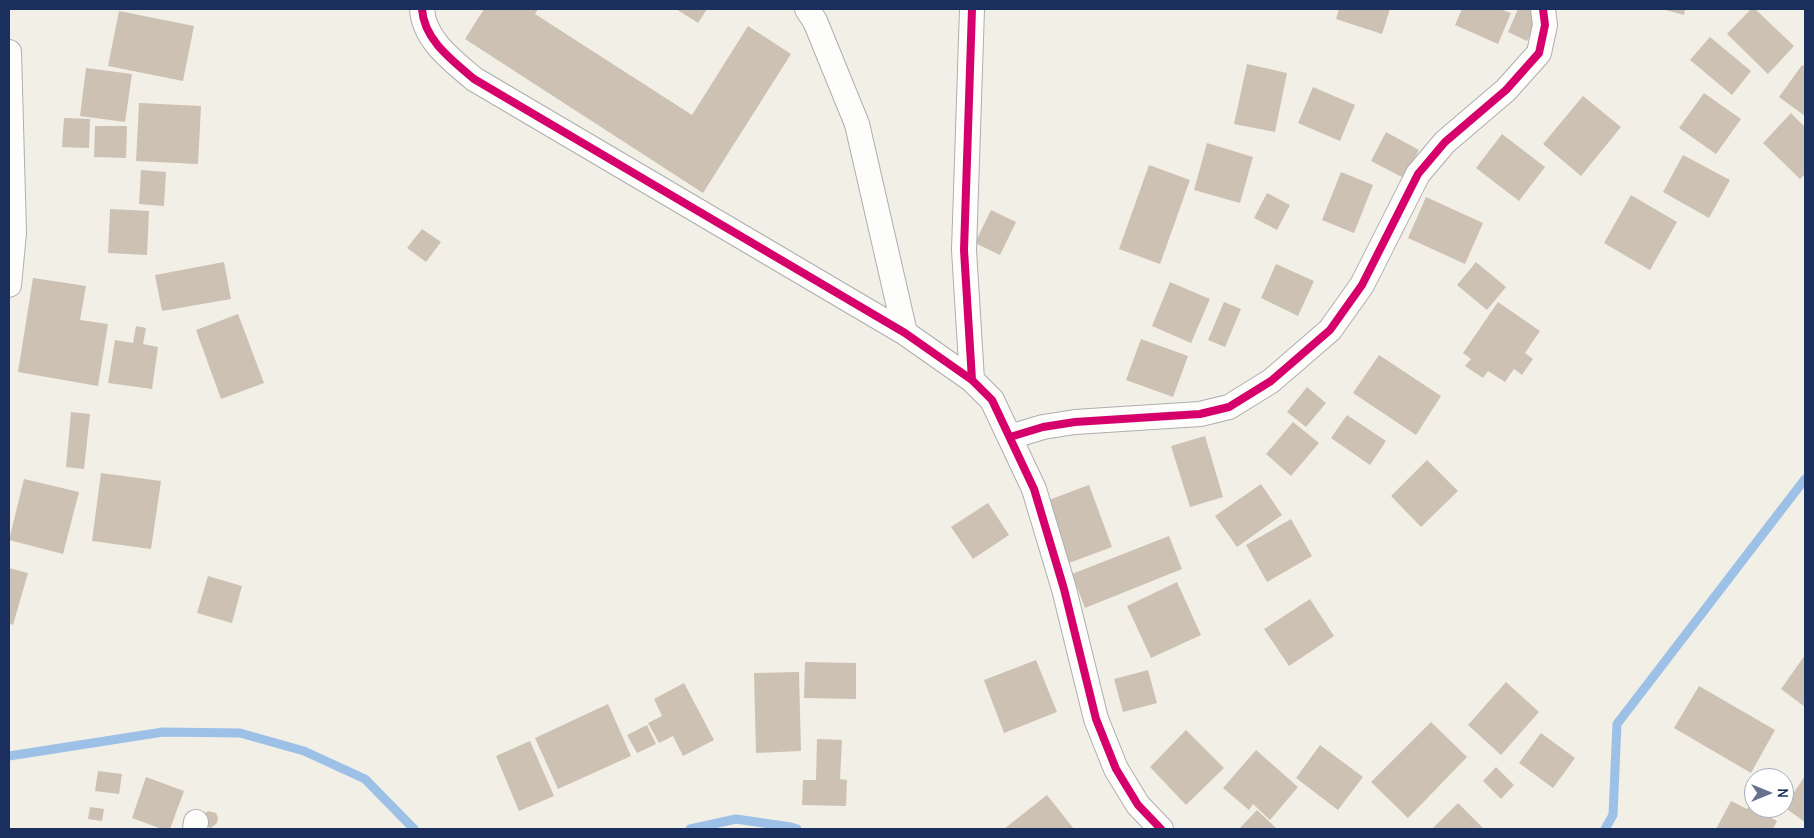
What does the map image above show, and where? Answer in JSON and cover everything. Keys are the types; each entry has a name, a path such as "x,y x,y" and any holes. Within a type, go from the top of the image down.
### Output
{"street":[{"path":"422,9 428,32 441,49 474,79 904,332 972,380 992,400 1037,498 1064,589 1096,719 1102,736 1116,769 1138,805 1161,829"},
{"path":"807,9 815,22 857,124 904,332"},
{"path":"972,9 964,250 972,380"},
{"path":"1010,437 1043,427 1075,422 1200,414 1229,407 1271,381 1330,330 1362,285 1418,174 1445,142 1506,90 1539,53 1545,25 1543,9"},
{"path":"9,52 14,233 9,285"}],"building":[{"path":"484,9 538,9 535,14 692,115 748,26 791,54 703,193 465,39"},
{"path":"676,9 707,9 698,23"},
{"path":"1339,9 1390,9 1382,34 1336,19"},
{"path":"1462,9 1500,9 1511,13 1498,44 1455,25"},
{"path":"1518,9 1531,9 1540,13 1527,41 1508,32"},
{"path":"1662,9 1685,9 1684,15"},
{"path":"1751,9 1755,9 1794,46 1768,74 1727,34"},
{"path":"119,11 194,26 183,81 108,66"},
{"path":"1710,37 1751,71 1732,95 1690,60"},
{"path":"1247,64 1287,73 1275,132 1234,124"},
{"path":"1802,65 1805,67 1805,116 1779,97"},
{"path":"86,68 132,74 125,122 80,116"},
{"path":"1313,87 1355,105 1340,141 1298,123"},
{"path":"1704,93 1741,119 1716,154 1679,128"},
{"path":"1583,96 1621,127 1581,176 1543,144"},
{"path":"139,103 201,106 198,164 136,161"},
{"path":"1791,113 1805,127 1805,174 1800,179 1763,143"},
{"path":"64,118 90,119 89,148 62,147"},
{"path":"95,126 127,126 126,158 94,157"},
{"path":"1386,132 1419,150 1404,178 1371,161"},
{"path":"1502,134 1545,167 1519,201 1476,168"},
{"path":"1207,143 1253,157 1240,203 1194,190"},
{"path":"1683,155 1730,180 1709,218 1663,192"},
{"path":"1149,165 1190,180 1160,264 1119,249"},
{"path":"141,170 166,172 164,206 139,204"},
{"path":"1341,172 1373,185 1354,233 1322,220"},
{"path":"1267,193 1290,205 1277,230 1254,218"},
{"path":"1631,195 1677,222 1650,270 1604,243"},
{"path":"1426,197 1483,223 1465,264 1408,238"},
{"path":"110,209 149,211 147,255 108,253"},
{"path":"991,210 1016,222 1000,255 975,243"},
{"path":"422,229 441,242 426,262 407,248"},
{"path":"224,262 231,299 162,311 155,275"},
{"path":"1476,262 1506,287 1487,310 1457,285"},
{"path":"1276,264 1314,281 1298,316 1261,298"},
{"path":"33,278 86,286 80,320 108,324 98,386 18,372"},
{"path":"1170,282 1210,299 1191,343 1152,326"},
{"path":"1224,302 1241,309 1225,347 1208,340"},
{"path":"1498,302 1540,331 1525,353 1533,359 1522,375 1514,369 1505,382 1488,371 1483,378 1465,366 1471,359 1463,353"},
{"path":"238,314 264,383 221,399 196,330"},
{"path":"136,326 146,328 143,344 158,347 152,389 108,383 115,340 133,343"},
{"path":"1141,339 1188,356 1173,397 1126,380"},
{"path":"1379,355 1441,396 1416,435 1353,393"},
{"path":"1307,387 1326,403 1306,427 1287,412"},
{"path":"71,412 90,414 84,469 66,467"},
{"path":"1347,415 1386,441 1370,465 1331,438"},
{"path":"1293,422 1319,443 1291,476 1266,454"},
{"path":"1205,436 1223,497 1190,507 1171,446"},
{"path":"1427,460 1458,491 1421,527 1391,496"},
{"path":"101,473 161,481 151,549 92,541"},
{"path":"24,479 79,492 63,554 9,540"},
{"path":"1261,484 1282,515 1237,547 1215,516"},
{"path":"1089,485 1112,547 1069,563 1046,501"},
{"path":"988,503 1009,535 973,559 951,527"},
{"path":"1291,519 1312,556 1267,582 1246,545"},
{"path":"1169,536 1182,569 1085,608 1072,574"},
{"path":"9,568 28,573 13,625 9,623"},
{"path":"208,576 242,586 232,623 197,613"},
{"path":"1177,582 1201,635 1151,658 1127,606"},
{"path":"1310,599 1334,636 1289,666 1264,629"},
{"path":"1805,655 1805,707 1781,689"},
{"path":"1036,660 1057,712 1004,733 984,680"},
{"path":"805,662 856,663 856,699 804,698"},
{"path":"1148,670 1157,703 1123,712 1114,679"},
{"path":"799,672 801,751 756,753 754,673"},
{"path":"1506,682 1539,712 1501,755 1468,725"},
{"path":"684,683 714,740 683,756 673,736 659,743 648,723 662,716 654,699"},
{"path":"1699,686 1775,730 1754,768 1744,769 1674,728"},
{"path":"608,704 631,756 558,789 535,738"},
{"path":"1431,722 1467,757 1408,818 1371,782"},
{"path":"647,725 656,744 637,753 627,735"},
{"path":"1186,730 1224,768 1186,805 1150,767"},
{"path":"1541,733 1575,758 1553,788 1519,763"},
{"path":"817,739 842,740 840,779 847,780 846,806 802,805 803,780 816,780"},
{"path":"530,741 554,796 519,811 496,756"},
{"path":"1320,745 1363,777 1338,810 1296,778"},
{"path":"1256,750 1298,787 1270,820 1253,804 1249,810 1223,788"},
{"path":"1496,767 1514,785 1501,799 1483,781"},
{"path":"98,771 122,774 119,794 95,791"},
{"path":"1805,776 1805,822 1794,814 1794,792"},
{"path":"146,777 184,791 170,829 162,829 132,818"},
{"path":"1047,795 1074,829 1004,829"},
{"path":"1731,801 1744,808 1744,818 1771,818 1777,821 1773,829 1716,829"},
{"path":"1458,803 1484,829 1433,828"},
{"path":"90,807 104,809 102,821 88,819"},
{"path":"1257,810 1277,829 1239,829"},
{"path":"208,811 216,813 218,818 217,823 211,828 205,826 204,814"}],"waterway":[{"path":"1605,829 1613,815 1617,724 1805,479"},
{"path":"9,756 163,732 240,733 304,751 365,779 414,829"},
{"path":"690,829 736,819 797,829"}],"cycle path":[{"path":"422,9 424,20 434,40 448,57 474,79 905,333 972,380 992,400 1034,489 1064,589 1096,719 1116,769 1138,805 1161,829"},
{"path":"972,9 964,250 972,380"},
{"path":"1010,437 1043,427 1075,422 1200,414 1229,407 1271,381 1330,330 1362,285 1418,174 1445,142 1506,90 1539,53 1545,25 1543,9"}]}
